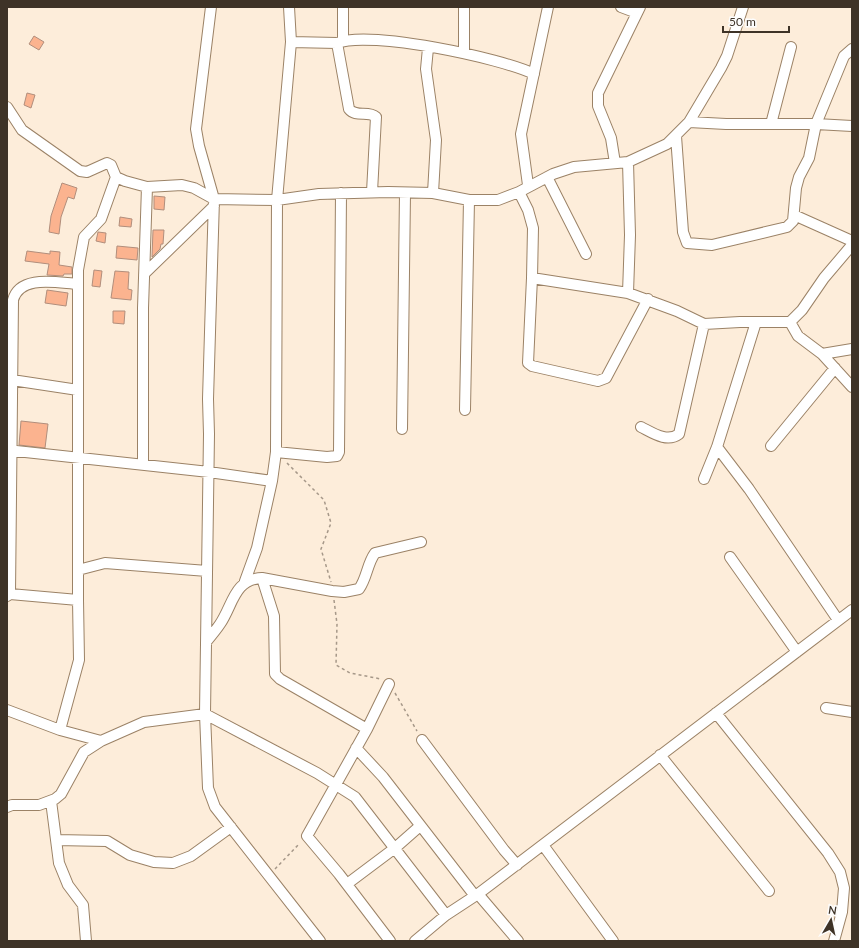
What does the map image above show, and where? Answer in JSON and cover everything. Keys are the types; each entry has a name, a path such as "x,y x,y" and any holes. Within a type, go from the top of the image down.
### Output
{"street":[{"path":"211,7 196,128 198,142 214,203 208,400 209,472 205,714 208,788 215,807 320,941"},
{"path":"245,582 257,548 272,481 276,452 276,200 291,42 289,7"},
{"path":"343,7 340,42 349,109 355,113 371,114 376,117 372,192"},
{"path":"464,7 464,54"},
{"path":"528,185 521,134 548,7"},
{"path":"615,163 611,138 597,102 598,93 638,10 621,7"},
{"path":"7,107 22,130 80,171 88,172 107,163 111,165 116,177 125,182 147,187 182,185 194,188 214,203 276,200 319,194 372,192 433,193 469,200 498,200 519,192 528,185 574,167 628,162 667,144 689,122 728,56 742,7"},
{"path":"291,42 378,40 464,54 519,67 534,74"},
{"path":"771,124 790,47"},
{"path":"428,48 426,69 436,140 433,193"},
{"path":"676,136 683,232 688,243 712,245 786,227 791,224 794,215 798,177 809,158 816,124 844,56 852,49"},
{"path":"689,122 852,126"},
{"path":"628,162 630,235 628,293"},
{"path":"60,730 79,660 78,270 84,237 101,219 116,177"},
{"path":"547,177 586,254"},
{"path":"143,464 144,274 147,187"},
{"path":"519,192 528,210 533,228 528,363 532,366 598,381 606,378 648,300"},
{"path":"276,452 327,457 337,456 339,452 341,193"},
{"path":"402,428 405,193"},
{"path":"465,410 469,200"},
{"path":"144,274 214,203"},
{"path":"794,215 852,241"},
{"path":"532,278 628,293 704,324 790,322 802,310 824,278 852,245"},
{"path":"78,284 40,282 22,287 15,295 13,308 9,450 9,595 78,600"},
{"path":"704,479 717,447 756,322"},
{"path":"790,322 798,336 822,354 852,387"},
{"path":"641,427 666,438 674,438 679,434 704,324"},
{"path":"822,354 852,349"},
{"path":"771,446 835,368"},
{"path":"12,380 78,390"},
{"path":"717,447 749,489 838,620"},
{"path":"9,450 143,464 272,481"},
{"path":"206,642 220,624 238,589 245,582 253,578 262,578 332,592 344,592 359,589 365,580 368,567 375,553 421,542"},
{"path":"730,557 797,652"},
{"path":"78,570 105,563 207,571"},
{"path":"262,578 274,616 275,674 280,680 367,729"},
{"path":"422,939 446,915 477,895 517,865 852,610"},
{"path":"389,684 367,729 307,836 347,884 390,941"},
{"path":"826,708 852,712"},
{"path":"7,710 60,730 101,741"},
{"path":"716,713 828,853 840,872 844,900 834,941"},
{"path":"7,807 12,805 39,805 51,801 61,794 84,752 101,741 144,722 205,714 337,784 355,797 446,915"},
{"path":"422,740 504,850 517,865"},
{"path":"356,748 383,777 420,826 477,895 518,941"},
{"path":"660,755 769,891"},
{"path":"51,801 60,863 68,885 83,905 86,941"},
{"path":"347,884 395,848 420,826"},
{"path":"56,840 107,841 130,855 154,862 173,863 191,856 231,828"},
{"path":"543,845 613,941"}],"path":[{"path":"269,876 307,836"}],"building":[{"path":"34,36 44,42 39,50 29,44"},
{"path":"27,93 35,95 31,108 24,105"},
{"path":"62,183 77,188 74,199 68,197 61,217 59,234 49,232 51,216"},
{"path":"154,196 165,197 164,210 154,209"},
{"path":"120,217 132,219 131,227 119,226"},
{"path":"153,230 164,230 163,244 161,244 160,249 152,257"},
{"path":"98,232 106,233 105,243 96,241"},
{"path":"117,246 138,248 137,260 116,258"},
{"path":"27,251 50,254 50,251 60,252 59,265 72,267 72,274 64,274 63,276 47,275 49,264 25,261"},
{"path":"94,270 102,271 100,287 92,286"},
{"path":"115,271 129,272 128,289 132,290 131,300 111,298"},
{"path":"47,290 68,293 66,306 45,303"},
{"path":"113,311 125,311 124,324 113,323"},
{"path":"21,421 48,424 45,448 19,445"}]}
